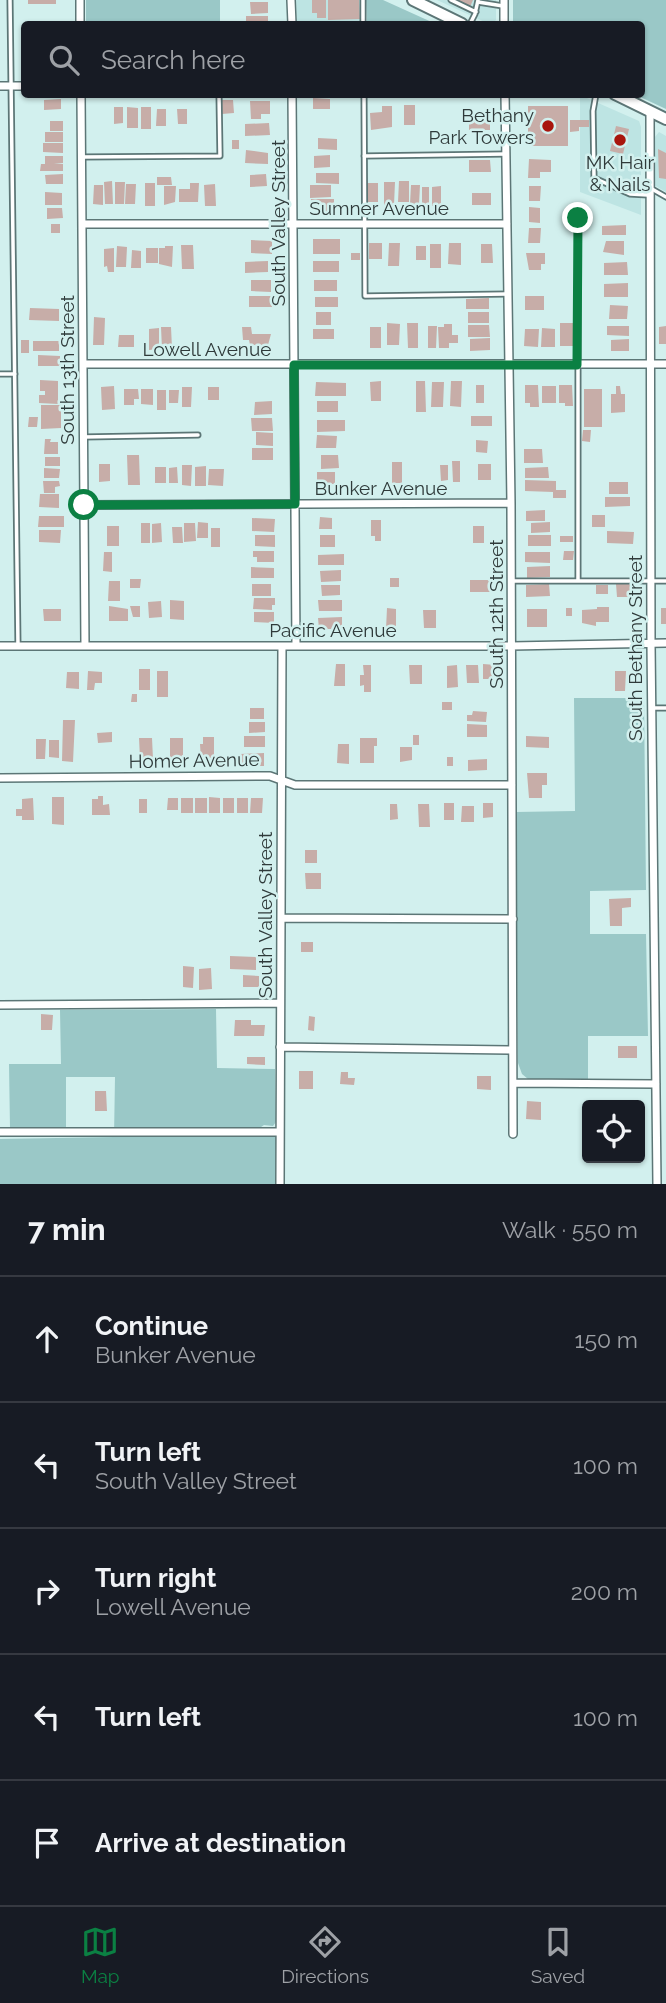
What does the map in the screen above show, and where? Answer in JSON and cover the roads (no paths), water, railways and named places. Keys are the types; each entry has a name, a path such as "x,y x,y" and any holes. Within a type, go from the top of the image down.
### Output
{"main road":[{"path":"413,0 438,5 459,21"},
{"path":"623,98 666,119"}],"street":[{"path":"80,0 80,21"},
{"path":"291,0 292,21"},
{"path":"503,3 503,21"},
{"path":"0,86 21,86"},
{"name":"South 13th Street","path":"81,98 85,646"},
{"name":"South Valley Street","path":"292,98 296,646"},
{"name":"South 12th Street","path":"505,98 511,503 513,1134"},
{"name":"South Bethany Street","path":"650,111 650,643 657,1184"},
{"name":"Sumner Avenue","path":"82,224 507,224"},
{"name":"Lowell Avenue","path":"83,363 666,364"},
{"name":"Bunker Avenue","path":"84,505 511,503"},
{"name":"Pacific Avenue","path":"0,646 512,646 666,643"},
{"name":"South Valley Street","path":"280,1184 282,646"},
{"name":"Homer Avenue","path":"0,778 270,775 295,785 512,785"},
{"path":"281,918 513,919"},
{"path":"0,1004 280,1003"},
{"path":"280,1047 512,1050"},
{"path":"656,1071 666,1071"},
{"path":"513,1083 656,1084"},
{"path":"0,1132 280,1132"}],"lane":[{"path":"10,0 18,646"},
{"path":"363,0 363,21"},
{"path":"452,0 476,12"},
{"path":"472,21 478,1 503,3"},
{"path":"82,157 219,156 219,98"},
{"path":"364,98 365,296 507,294"},
{"path":"595,98 594,177 630,194 650,192 666,197"},
{"path":"364,156 506,154"},
{"path":"578,218 578,581"},
{"path":"0,374 15,374"},
{"path":"83,437 198,435"},
{"path":"511,581 666,581"},
{"path":"651,708 666,708"},
{"path":"657,1139 666,1139"}],"place":[{"name":"Bethany Park Towers","path":"548,126"},
{"name":"MK Hair & Nails","path":"620,140"}]}
